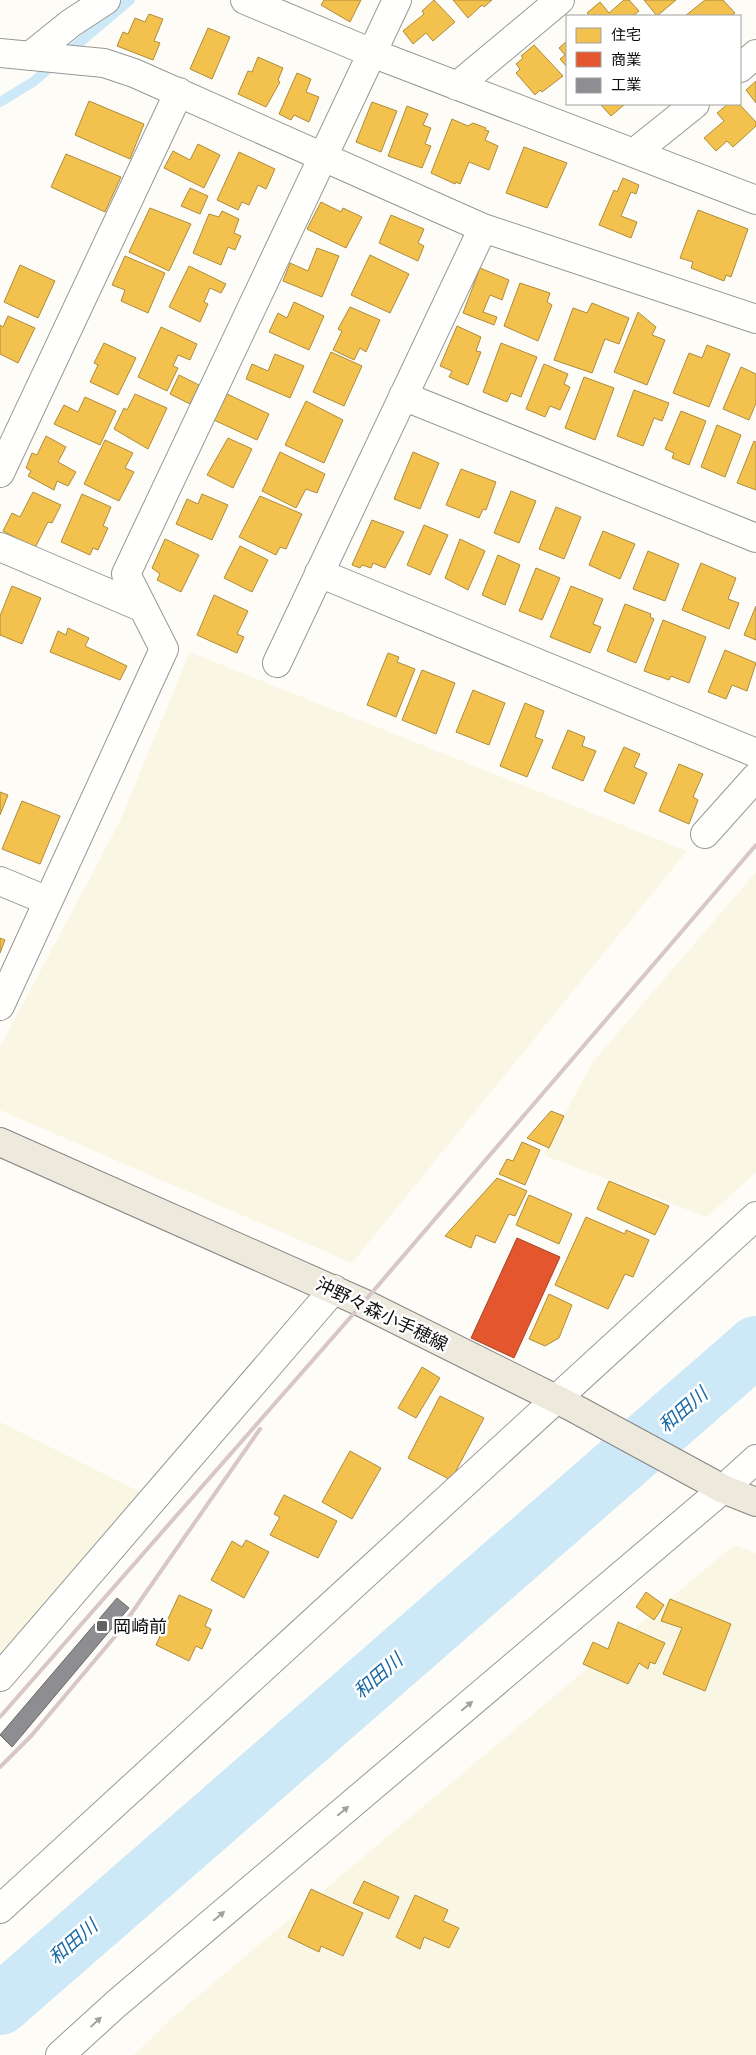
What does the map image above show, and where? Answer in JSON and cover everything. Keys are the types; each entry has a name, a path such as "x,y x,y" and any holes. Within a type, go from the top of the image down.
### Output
{"main road":[{"name":"沖野々森小手穂線","path":"0,1142 334,1289 564,1404 714,1484 756,1502"}],"street":[{"path":"30,56 71,23 106,0"},
{"path":"245,0 372,53 756,200"},
{"path":"0,1006 164,649 141,607 126,574 397,0"},
{"path":"457,86 560,0"},
{"path":"0,53 104,63 179,92 322,158 483,228 756,319"},
{"path":"741,67 756,54"},
{"path":"0,473 179,92"},
{"path":"634,153 694,105"},
{"path":"277,663 483,228"},
{"path":"403,396 756,538"},
{"path":"0,547 141,607"},
{"path":"319,573 756,753"},
{"path":"705,834 756,777"},
{"path":"0,881 48,901"},
{"path":"0,1909 564,1404 756,1216"},
{"path":"0,1677 334,1289"},
{"path":"60,2055 116,2004 714,1484 756,1458"}],"shaded area":[{"path":"190,652 687,851 352,1263 0,1110 0,1047 119,823"},
{"path":"756,872 756,1172 707,1217 543,1155 592,1063"},
{"path":"0,1422 144,1494 0,1659"},
{"path":"734,1545 756,1553 756,2055 134,2055 172,2018"}],"building: 住宅":[{"path":"324,0 361,0 350,22 321,5"},
{"path":"434,0 455,22 433,41 426,33 413,44 403,31 424,14 422,11"},
{"path":"453,0 492,0 484,7 482,5 468,18"},
{"path":"624,0 629,0 639,11 634,15 589,15 587,13 600,2 609,13"},
{"path":"644,0 676,0 658,15"},
{"path":"705,0 723,0 735,13 732,15 686,15"},
{"path":"149,14 163,19 154,41 160,43 153,60 117,46 123,32 128,34 135,18 145,22"},
{"path":"208,28 230,37 212,79 190,69"},
{"path":"566,42 566,66 560,59 565,55 559,48"},
{"path":"534,45 563,76 535,95 516,73 520,69 516,64 523,58 521,56"},
{"path":"258,57 283,68 278,80 280,82 266,107 238,94 248,71 252,72"},
{"path":"297,73 311,79 306,92 319,97 309,122 294,115 291,120 279,114"},
{"path":"756,81 756,103 746,90"},
{"path":"89,101 144,124 130,159 75,135"},
{"path":"372,102 397,111 381,152 356,142"},
{"path":"601,105 624,105 611,116"},
{"path":"727,105 740,105 756,122 756,126 733,147 727,141 716,151 704,138 724,121 717,113"},
{"path":"407,106 428,114 423,125 431,128 425,144 431,146 422,168 388,156"},
{"path":"452,119 468,126 473,123 486,128 485,130 489,131 485,140 498,146 489,170 469,162 460,184 456,182 455,184 431,173"},
{"path":"198,144 220,155 204,188 164,168 173,151 190,160"},
{"path":"524,147 567,163 547,208 506,193"},
{"path":"239,152 275,169 266,189 258,185 249,205 242,202 238,210 217,200"},
{"path":"66,154 121,177 105,212 51,187"},
{"path":"623,178 639,185 636,194 631,192 621,216 637,222 631,238 599,225 614,190 617,192"},
{"path":"190,188 208,196 200,214 181,206"},
{"path":"321,202 341,212 343,208 362,217 346,248 307,229"},
{"path":"150,208 191,224 169,271 129,252"},
{"path":"698,210 748,229 731,277 726,275 724,281 691,268 693,262 680,258"},
{"path":"222,211 239,219 234,233 241,236 235,250 228,247 221,265 193,253 209,214 219,217"},
{"path":"391,215 424,229 418,243 424,246 418,261 379,243"},
{"path":"317,248 339,256 322,297 283,281 290,263 308,271"},
{"path":"370,255 409,274 390,313 351,295"},
{"path":"125,256 165,273 148,313 121,301 125,290 112,285"},
{"path":"20,265 55,281 38,318 4,302"},
{"path":"189,266 226,284 221,293 210,288 204,302 208,304 200,322 169,307"},
{"path":"480,268 509,280 502,300 490,295 483,312 497,317 494,325 463,313"},
{"path":"520,283 550,293 547,302 552,305 538,341 504,326"},
{"path":"294,302 324,316 309,350 269,332 278,313 287,318"},
{"path":"592,303 629,318 619,344 605,339 592,373 554,360 573,308 587,313"},
{"path":"350,307 380,320 366,352 360,348 354,360 333,350 342,331 338,329"},
{"path":"638,312 656,327 652,335 665,340 647,385 614,372"},
{"path":"8,316 35,328 18,363 0,354 0,325 3,327"},
{"path":"457,326 481,337 476,351 481,352 468,385 449,377 452,371 440,366"},
{"path":"161,327 197,344 190,360 178,355 173,366 178,368 167,391 138,377"},
{"path":"104,343 136,358 118,395 90,382 98,365 94,363"},
{"path":"501,343 537,357 521,397 511,393 507,402 483,392"},
{"path":"707,345 730,354 709,407 673,393 689,353 702,358"},
{"path":"331,352 362,366 344,406 313,392"},
{"path":"275,354 304,366 290,398 246,379 252,364 268,371"},
{"path":"544,364 568,374 564,384 570,387 560,410 550,406 545,417 526,409"},
{"path":"741,367 756,374 756,403 749,420 723,409"},
{"path":"179,375 199,385 190,404 170,394"},
{"path":"584,377 614,388 595,440 565,428"},
{"path":"634,390 669,403 662,421 654,418 643,446 617,436"},
{"path":"135,394 167,408 148,449 114,429 124,408 127,410"},
{"path":"227,394 269,414 257,440 214,420"},
{"path":"85,397 116,411 100,445 54,424 64,405 78,412"},
{"path":"306,401 343,420 324,463 285,445"},
{"path":"681,411 706,421 689,465 672,458 674,453 665,449"},
{"path":"717,425 741,435 725,477 701,467"},
{"path":"46,436 66,447 58,462 76,472 68,486 57,481 54,490 28,476 31,471 26,468 32,453 37,455"},
{"path":"228,438 252,449 233,488 207,475"},
{"path":"105,440 133,453 125,468 134,472 119,501 84,484"},
{"path":"754,441 756,442 756,490 737,483"},
{"path":"280,452 325,474 317,493 306,489 296,508 262,491"},
{"path":"413,452 439,463 420,509 394,499"},
{"path":"461,469 496,482 486,510 483,509 479,518 446,505"},
{"path":"511,491 536,501 519,543 494,533"},
{"path":"33,492 61,505 52,523 48,522 35,548 3,531 12,513 20,517"},
{"path":"82,494 111,507 103,526 108,528 98,550 93,548 90,555 61,542"},
{"path":"202,494 228,505 212,540 176,524 187,499 198,504"},
{"path":"260,496 302,514 286,549 280,547 276,555 239,537"},
{"path":"556,507 581,517 564,559 539,549"},
{"path":"372,520 404,532 385,568 373,563 371,568 362,565 360,568 352,565"},
{"path":"424,525 448,535 430,575 407,565"},
{"path":"603,531 635,544 620,579 589,565"},
{"path":"165,539 199,555 181,592 157,580 160,574 152,568"},
{"path":"460,539 485,551 468,590 445,578"},
{"path":"240,546 268,560 252,592 224,578"},
{"path":"648,551 679,564 665,601 633,589"},
{"path":"498,555 520,565 505,605 482,595"},
{"path":"701,563 736,578 728,599 739,603 729,629 682,610"},
{"path":"536,568 560,578 542,620 519,611"},
{"path":"12,586 41,598 22,644 0,635 0,616"},
{"path":"571,586 603,599 593,624 601,627 590,653 550,637"},
{"path":"214,595 248,611 237,634 244,637 237,653 197,635"},
{"path":"625,604 651,614 650,617 654,619 636,663 607,651"},
{"path":"756,606 756,640 744,635"},
{"path":"663,620 706,637 689,683 671,676 669,680 644,671"},
{"path":"68,628 89,638 85,646 127,666 120,680 50,652 58,631 66,635"},
{"path":"725,650 756,663 747,691 732,685 726,699 708,692"},
{"path":"388,653 399,657 397,662 415,669 396,717 367,705"},
{"path":"422,670 455,683 436,734 402,720"},
{"path":"473,690 505,703 489,745 456,732"},
{"path":"525,703 544,711 535,737 543,740 527,777 500,766"},
{"path":"568,730 585,737 582,746 596,751 583,781 552,768"},
{"path":"624,747 640,754 634,767 647,773 634,804 604,791"},
{"path":"679,764 703,774 693,797 698,800 689,824 659,811"},
{"path":"0,792 8,795 0,815"},
{"path":"22,801 60,816 40,864 2,849"},
{"path":"0,938 5,940 0,953"},
{"path":"551,1111 564,1116 549,1148 527,1138"},
{"path":"522,1142 540,1150 525,1185 499,1174 507,1159 513,1161"},
{"path":"497,1178 527,1191 515,1216 509,1214 495,1243 476,1235 471,1248 445,1236"},
{"path":"609,1181 669,1206 655,1235 597,1209"},
{"path":"529,1195 572,1214 559,1244 516,1225"},
{"path":"586,1217 625,1234 626,1230 649,1240 633,1277 625,1274 608,1309 555,1285"},
{"path":"549,1294 572,1305 559,1338 545,1346 529,1339"},
{"path":"422,1367 440,1378 416,1418 398,1408"},
{"path":"440,1396 484,1418 451,1480 408,1458"},
{"path":"350,1451 381,1468 352,1519 322,1502"},
{"path":"284,1495 337,1521 318,1558 270,1535 280,1517 274,1514"},
{"path":"246,1540 269,1552 244,1598 211,1580 232,1541 242,1547"},
{"path":"646,1592 664,1605 654,1620 636,1607"},
{"path":"179,1595 212,1610 205,1626 211,1629 202,1649 196,1646 189,1661 156,1645"},
{"path":"670,1599 731,1624 705,1691 663,1674 682,1628 661,1621"},
{"path":"618,1622 665,1643 655,1664 650,1662 648,1669 639,1663 628,1684 583,1664 593,1642 608,1649"},
{"path":"364,1881 399,1897 389,1919 353,1903"},
{"path":"311,1889 363,1913 343,1956 321,1946 319,1952 288,1937"},
{"path":"415,1895 448,1910 443,1921 459,1928 449,1948 424,1937 420,1949 396,1937"}],"building: 商業":[{"path":"517,1238 560,1257 514,1358 471,1338"}],"building: 工業":[{"path":"117,1598 129,1608 12,1747 0,1735"}],"waterway":[{"path":"66,54 130,0"},
{"path":"0,102 33,82 55,63"},
{"name":"和田川","path":"0,2005 756,1346"}],"railway":[{"path":"0,1717 363,1303 756,845"},
{"path":"0,1767 32,1735 117,1634 260,1429"}],"place":[{"name":"岡崎前","path":"102,1626"}]}
